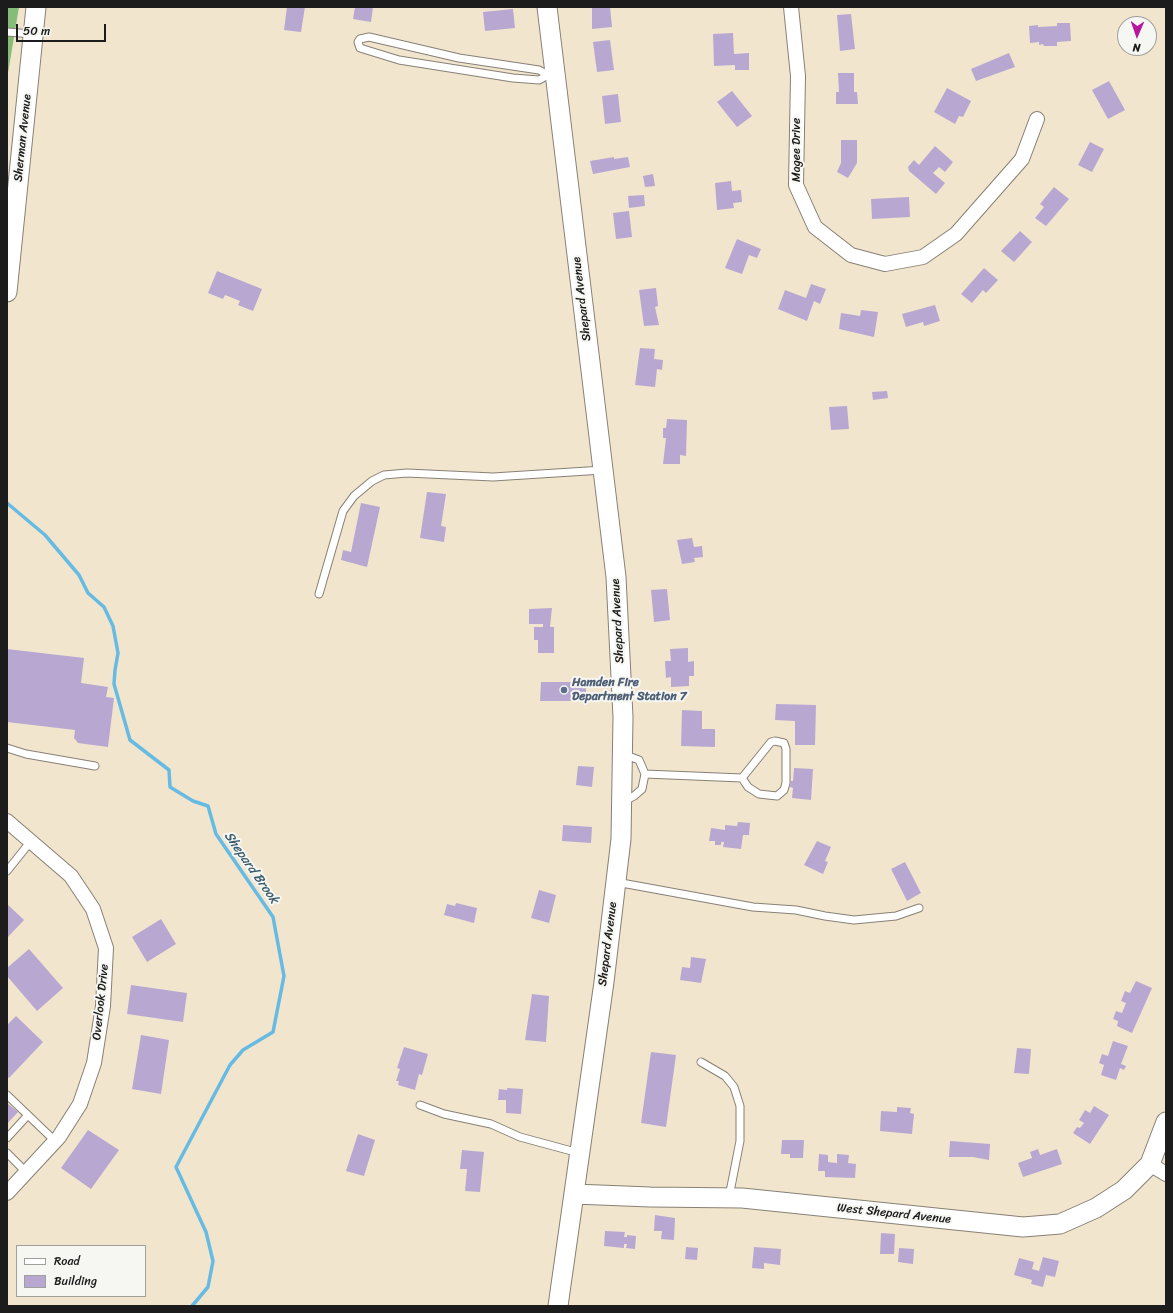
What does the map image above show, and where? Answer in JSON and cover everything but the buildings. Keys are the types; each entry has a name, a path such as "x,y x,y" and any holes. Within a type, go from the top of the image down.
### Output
{"main road":[{"name":"Sherman Avenue","path":"7,292 9,258 36,7"},
{"name":"Shepard Avenue","path":"547,7 551,75 616,577 623,717 621,839 580,1153 558,1306"},
{"name":"West Shepard Avenue","path":"574,1194 729,1198 1023,1228 1060,1224 1096,1208 1158,1169 1166,1122"}],"street":[{"name":"Magee Drive","path":"791,7 798,76 796,185 816,227 851,255 885,264 922,257 956,234 1022,159 1037,119"},
{"name":"Overlook Drive","path":"7,821 71,876 93,909 106,948 103,1006 94,1063 80,1104 55,1141 26,1172 9,1186"}],"lane":[{"path":"7,32 33,34"},
{"path":"369,37 459,58 539,70 551,75 539,80 513,78 399,60 360,48 358,42 360,39 369,37"},
{"path":"319,594 343,511 354,496 372,481 384,475 407,473 493,477 603,470"},
{"path":"776,741 784,743 786,749 786,783 781,794 772,797 759,794 748,787 742,778 772,742 776,741"},
{"path":"7,748 26,754 95,766"},
{"path":"622,801 634,796 642,790 645,774 639,760 623,754"},
{"path":"645,774 742,778"},
{"path":"7,871 31,841"},
{"path":"616,882 753,907 790,910 854,920 896,916 919,908"},
{"path":"701,1062 725,1076 734,1087 740,1106 740,1140 729,1198"},
{"path":"7,1095 55,1141"},
{"path":"420,1105 440,1113 488,1123 520,1137 580,1153"},
{"path":"7,1138 28,1115"},
{"path":"7,1153 26,1172"}],"green space":[{"path":"7,7 19,7 7,79"}],"waterway":[{"name":"Shepard Brook","path":"7,503 45,535 79,575 88,593 104,607 113,626 118,653 114,684 130,740 169,770 170,787 193,801 208,806 216,834 273,917 284,976 273,1032 243,1050 230,1065 176,1167 206,1232 213,1261 208,1287 192,1306"}],"place":[{"name":"Hamden Fire Department Station 7","path":"564,690"}]}
